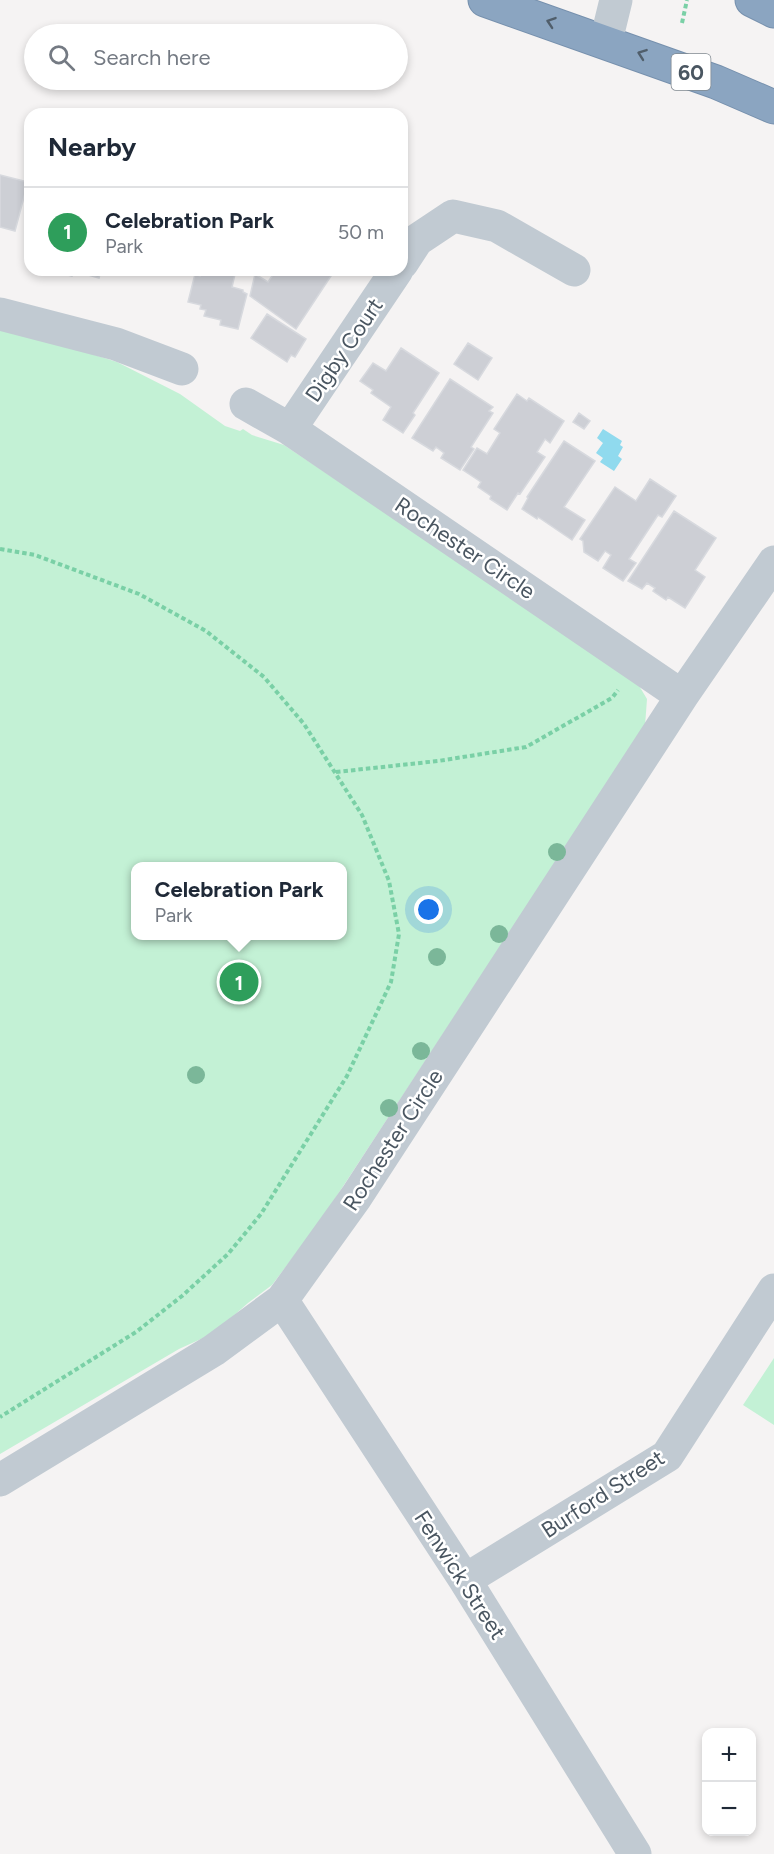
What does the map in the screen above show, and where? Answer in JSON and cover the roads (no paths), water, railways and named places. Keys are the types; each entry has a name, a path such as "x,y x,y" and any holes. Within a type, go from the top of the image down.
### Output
{"highway":[{"name":"60","path":"485,0 606,41 716,82 774,107"},
{"path":"752,0 774,10"}],"street":[{"path":"606,41 616,0"},
{"path":"408,253 417,240 453,216 497,226 574,270"},
{"name":"Digby Court","path":"290,429 393,276"},
{"path":"0,314 116,344 182,369"},
{"name":"Rochester Circle","path":"246,404 290,429 682,696"},
{"name":"Rochester Circle","path":"0,1480 214,1350 282,1300 356,1197 682,696 774,562"},
{"name":"Burford Street","path":"465,1581 667,1456 774,1290"},
{"name":"Fenwick Street","path":"282,1300 465,1581 634,1854"}],"water":[{"path":"603,429 622,441 620,445 623,447 618,456 622,459 614,471 600,462 603,458 596,453 603,443 597,438"}],"place":[{"name":"Celebration Park","path":"239,982"}]}
